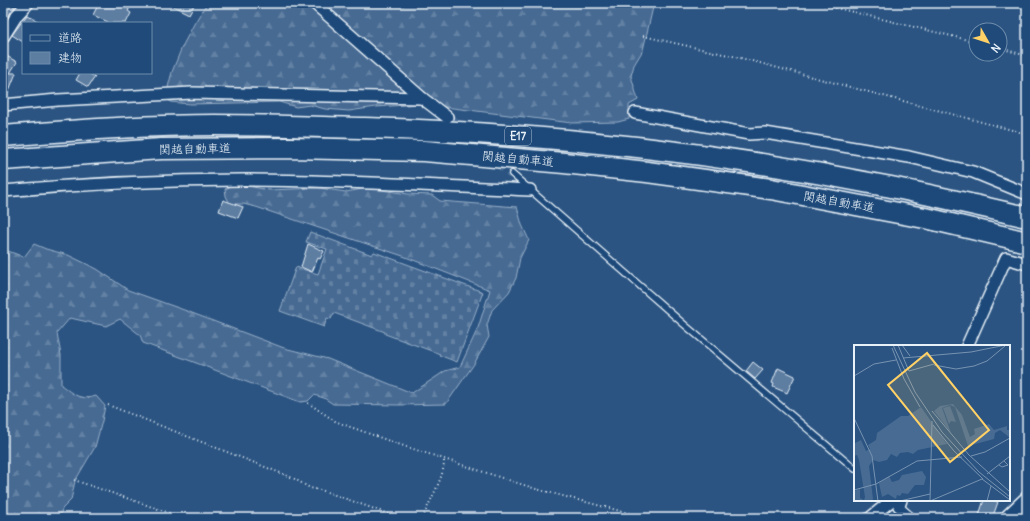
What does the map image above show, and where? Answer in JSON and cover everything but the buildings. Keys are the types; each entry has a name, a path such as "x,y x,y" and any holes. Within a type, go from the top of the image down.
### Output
{"highway":[{"name":"関越自動車道","path":"3,136 92,129 213,125 402,129 519,136 700,155 800,170 880,185 1027,217"},
{"name":"関越自動車道","path":"3,160 161,149 291,148 432,152 564,163 647,172 771,189 930,219 1027,242"}],"street":[{"path":"3,37 17,15 28,3"},
{"path":"314,3 422,98 448,117"},
{"path":"3,105 58,100 192,93 422,98"},
{"path":"635,113 733,132 749,134 765,133 909,158 973,172 1027,194"},
{"path":"3,191 127,183 242,180 388,183 530,190"},
{"path":"967,345 1006,258 1027,264"},
{"path":"1007,518 1027,499"},
{"path":"870,518 896,501"}],"lane":[{"path":"512,174 854,468"},
{"path":"896,501 914,518"}],"path":[{"path":"816,3 968,40"},
{"path":"642,36 737,57 1027,134"},
{"path":"1008,50 1027,56"},
{"path":"308,403 335,421 344,425 444,459 536,489 647,518"},
{"path":"108,405 293,478 310,488 321,490 400,518"},
{"path":"423,518 440,479 444,459"},
{"path":"74,480 184,518"}],"green space":[{"path":"207,3 654,3 643,50 634,65 631,76 638,100 629,105 629,119 618,122 572,123 421,104 376,107 349,111 325,109 310,105 296,107 279,102 190,104 170,102 167,91 172,72 182,47"},
{"path":"234,185 269,190 319,188 346,192 368,188 408,194 432,195 440,201 517,207 522,225 529,240 520,258 516,278 509,292 492,310 487,325 489,337 474,364 446,404 333,404 324,398 314,395 308,401 300,402 143,343 140,335 120,319 106,326 70,318 57,333 61,355 61,385 77,396 85,398 96,396 105,406 95,447 75,481 71,500 62,509 60,518 3,518 3,271 8,251 24,257 34,244 68,255 97,269 128,290 284,348 328,359 412,393 445,371 460,367 478,328 490,290 403,256 256,207 243,204 230,204 226,196 225,189"},
{"path":"310,232 372,255 374,252 483,292 457,362 439,355 440,354 385,334 385,332 334,313 331,319 327,318 324,327 280,311 296,267 318,274 327,249 306,242"}],"tunnel":[{"path":"447,117 512,174"}]}
